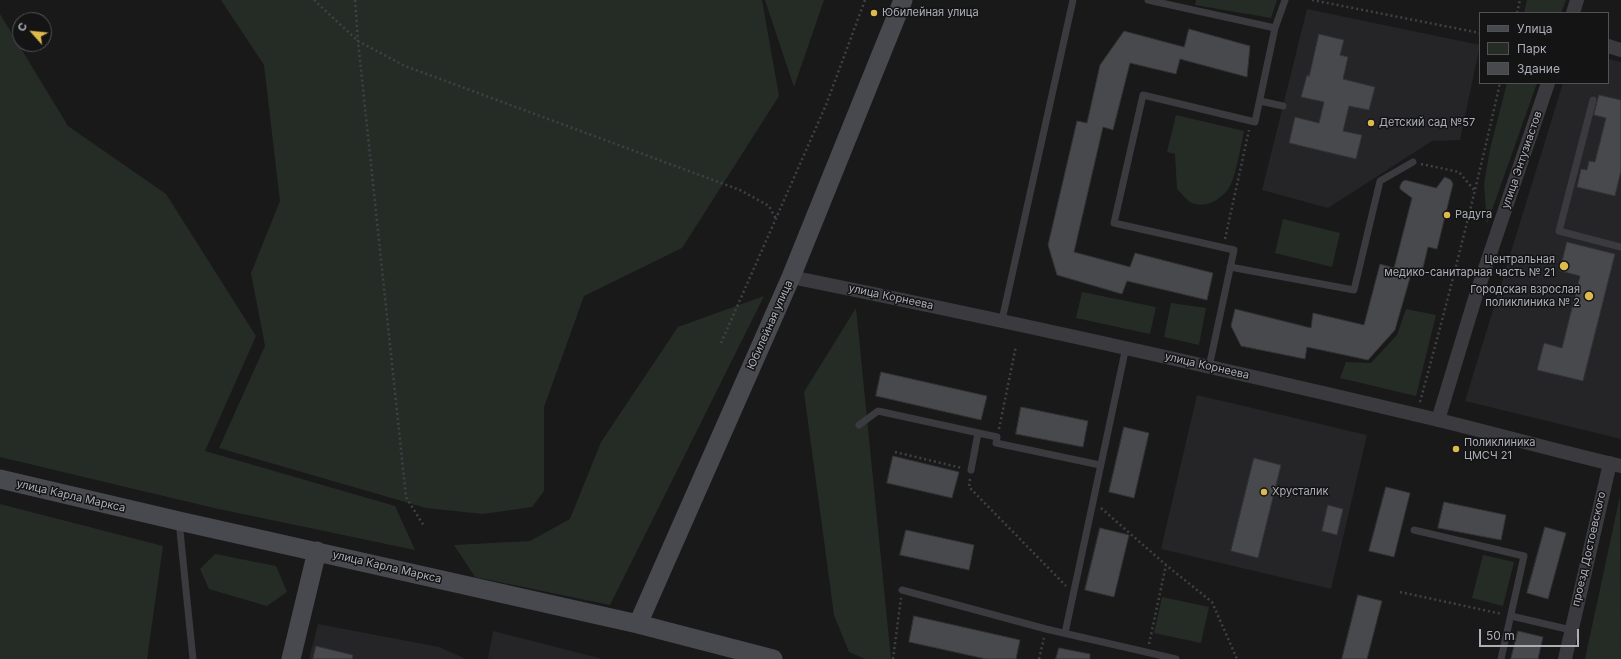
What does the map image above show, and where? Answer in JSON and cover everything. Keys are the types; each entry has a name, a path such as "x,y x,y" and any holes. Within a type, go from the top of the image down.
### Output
{"main road":[{"name":"Юбилейная улица","path":"638,624 791,277 903,0"},
{"name":"улица Карла Маркса","path":"0,479 179,521 638,624 774,659"},
{"path":"291,659 317,551"}],"street":[{"path":"1573,12 1577,0"},
{"path":"1609,46 1621,50"},
{"name":"улица Энтузиастов","path":"1438,420 1480,282 1548,84"},
{"name":"улица Корнеева","path":"791,277 1126,347 1438,420 1615,465"},
{"name":"проезд Достоевского","path":"1565,659 1571,630 1615,465"}],"lane":[{"path":"1002,320 1073,0"},
{"path":"1148,0 1276,28"},
{"path":"1209,367 1234,250 1114,222 1143,95 1255,122 1276,28 1285,0"},
{"path":"1593,100 1559,231 1621,247"},
{"path":"1260,101 1283,106"},
{"path":"1230,267 1354,290 1380,182 1413,162"},
{"path":"1064,633 1126,347"},
{"path":"858,424 878,411 997,437 996,444 1100,465"},
{"path":"971,470 978,432"},
{"path":"179,521 193,659"},
{"path":"1414,530 1524,556 1501,659"},
{"path":"902,590 1146,656 1176,659"},
{"path":"1511,616 1571,630"}],"path":[{"path":"314,0 358,41 405,66 740,190 769,206 776,219"},
{"path":"355,0 358,41 406,497 424,526"},
{"path":"721,343 826,105 865,0"},
{"path":"1312,0 1479,33"},
{"path":"1517,12 1520,0"},
{"path":"1419,404 1476,191 1500,84"},
{"path":"1223,247 1251,120"},
{"path":"1413,162 1458,172 1476,191"},
{"path":"997,437 1016,346"},
{"path":"895,452 971,470 969,487 1072,592"},
{"path":"1092,500 1166,565 1212,602 1237,659"},
{"path":"1146,656 1166,565"},
{"path":"893,659 902,590"},
{"path":"1400,592 1511,616"},
{"path":"1039,659 1046,629"}],"shaded area":[{"name":"Детский сад №57","path":"1307,9 1479,45 1460,140 1432,141 1328,208 1262,190"},
{"name":"Центральная медико-санитарная часть № 21","path":"1609,59 1621,62 1621,439 1465,401 1563,84 1609,84"},
{"name":"Хрусталик","path":"1197,395 1367,435 1331,589 1161,549"},
{"path":"318,624 439,647 466,659 309,659"},
{"path":"493,631 603,659 488,659"}],"green space":[{"path":"221,0 762,0 779,96 682,248 584,296 544,407 544,491 532,507 483,514 426,508 219,448 265,346 251,273 280,201 264,65"},
{"path":"765,0 824,0 794,87"},
{"path":"1196,0 1277,0 1271,18 1195,5"},
{"path":"1527,0 1566,0 1561,12 1524,12"},
{"path":"0,14 12,34 12,52 23,52 68,126 166,194 256,336 205,451 395,506 415,550 214,508 0,457"},
{"path":"1507,84 1537,84 1487,224 1484,184 1490,149"},
{"path":"1176,115 1244,131 1238,160 1230,186 1223,195 1213,202 1202,205 1190,202 1177,189 1175,154 1167,152"},
{"path":"1283,219 1340,233 1332,267 1275,253"},
{"path":"1082,292 1156,307 1150,334 1076,318"},
{"path":"764,296 610,605 475,577 454,545 530,541 570,519 601,442 678,327"},
{"path":"1171,303 1206,308 1199,345 1164,337"},
{"path":"856,308 891,659 865,659 849,652 834,615 804,392"},
{"path":"1406,309 1436,315 1416,396 1340,378 1346,362 1371,363 1397,335"},
{"path":"1620,496 1621,659 1585,659"},
{"path":"0,504 163,546 147,659 0,659"},
{"path":"215,554 276,566 287,592 267,606 209,589 200,569"},
{"path":"1483,555 1514,562 1503,606 1472,598"},
{"path":"1162,597 1209,607 1201,643 1154,633"}],"building":[{"path":"1189,29 1250,46 1247,77 1180,59 1176,74 1130,63 1113,130 1103,127 1074,252 1130,267 1135,253 1213,273 1207,300 1127,281 1122,294 1057,275 1048,245 1077,121 1087,123 1100,65 1124,31 1184,47"},
{"path":"1319,34 1344,40 1340,55 1348,57 1343,79 1375,87 1369,110 1349,106 1343,131 1362,135 1356,159 1289,143 1295,117 1319,123 1324,102 1301,97 1307,75 1309,76"},
{"path":"1599,95 1621,100 1621,171 1615,196 1577,187 1581,169 1587,170 1589,161 1595,162 1606,118 1594,115"},
{"path":"1445,177 1451,180 1453,184 1437,249 1428,247 1421,276 1411,274 1395,330 1368,360 1307,347 1305,359 1241,346 1231,326 1235,309 1311,328 1313,313 1364,325 1380,264 1394,268 1412,198 1400,189 1402,182 1405,180 1436,188"},
{"name":"Городская взрослая поликлиника № 2","path":"1567,242 1615,254 1583,381 1537,370 1544,343 1562,348 1580,276 1560,271"},
{"path":"881,372 987,396 981,420 876,396"},
{"path":"1021,407 1088,421 1083,447 1016,434"},
{"path":"1124,427 1149,433 1134,498 1109,492"},
{"path":"893,456 959,472 952,498 887,483"},
{"path":"1254,458 1281,465 1258,558 1231,551"},
{"path":"1386,487 1410,493 1394,557 1369,551"},
{"path":"1444,502 1506,515 1501,540 1438,528"},
{"path":"1328,505 1343,509 1337,535 1322,531"},
{"path":"1545,527 1566,533 1548,599 1527,593"},
{"path":"1100,528 1129,535 1114,597 1085,590"},
{"path":"906,530 974,545 969,570 900,555"},
{"path":"1358,595 1382,601 1367,659 1342,659"},
{"path":"914,616 1020,640 1016,659 986,659 909,642"},
{"path":"1518,631 1543,637 1538,659 1511,659"},
{"path":"316,646 353,655 352,659 313,659"},
{"path":"1059,648 1090,654 1090,659 1056,659"}],"place":[{"name":"Юбилейная улица","path":"874,13"},
{"name":"Детский сад №57","path":"1371,123"},
{"name":"Радуга","path":"1447,215"},
{"name":"Центральная медико-санитарная часть № 21","path":"1564,266"},
{"name":"Городская взрослая поликлиника № 2","path":"1589,296"},
{"name":"Поликлиника ЦМСЧ 21","path":"1456,449"},
{"name":"Хрусталик","path":"1264,492"}]}
